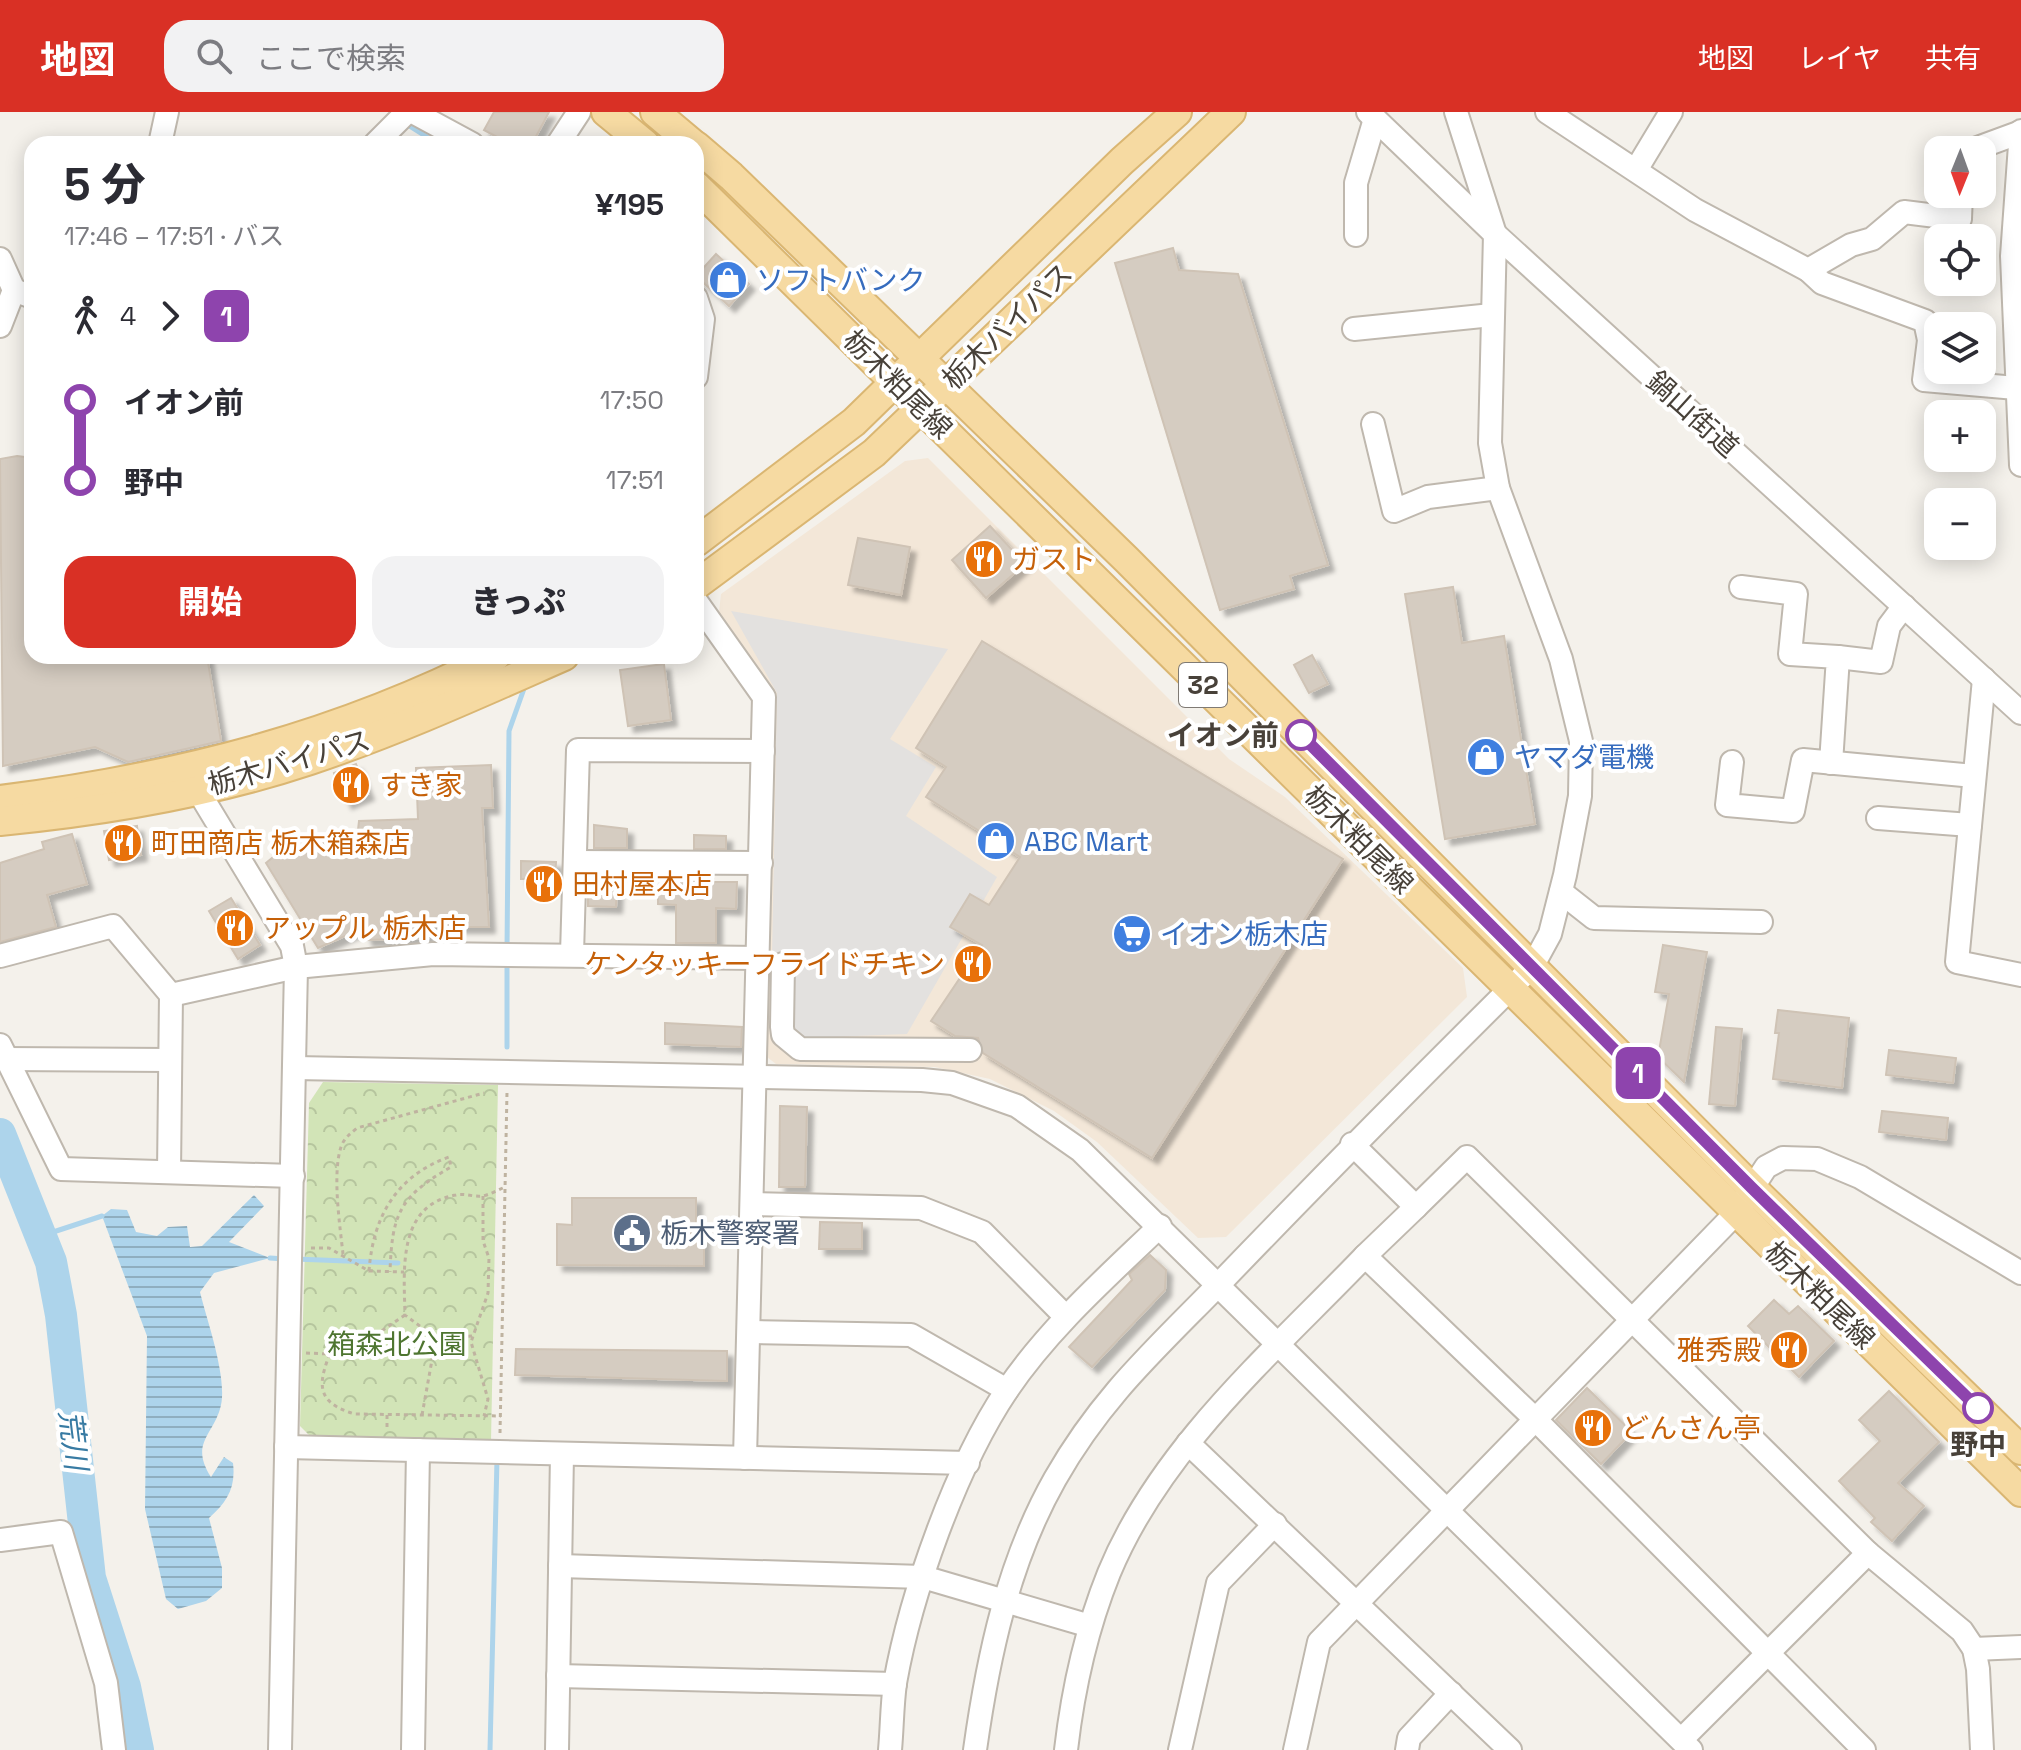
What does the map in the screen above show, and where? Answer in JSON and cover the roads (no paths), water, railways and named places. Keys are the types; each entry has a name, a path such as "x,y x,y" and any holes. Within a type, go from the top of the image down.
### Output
{"main road":[{"path":"606,112 635,136"},
{"name":"栃木粕尾線","path":"655,112 683,136"},
{"name":"栃木バイパス","path":"704,536 854,422 1122,161 1177,112"},
{"name":"栃木バイパス","path":"704,579 874,453 1231,112"},
{"name":"栃木粕尾線","path":"704,153 731,176 1126,559 1752,1188 2021,1450"},
{"name":"栃木粕尾線","path":"704,194 2021,1492"},
{"name":"栃木バイパス","path":"0,800 112,785 229,760 421,694 480,664"},
{"name":"栃木バイパス","path":"0,821 106,808 308,761 387,733 546,664"}],"street":[{"path":"162,136 167,112"},
{"path":"384,136 410,112 456,136"},
{"path":"563,136 579,112"},
{"path":"975,1750 988,1667 1005,1600 1025,1543 1054,1481 1085,1430 1126,1376 1219,1284 1352,1144 1532,967 1550,934 1580,796 1581,741 1561,659 1498,488 1490,443 1495,234 1456,112"},
{"path":"1547,112 1695,210 1808,270 1822,283 1925,321 1929,340 1924,380 2016,388"},
{"path":"1636,170 1671,112"},
{"path":"1356,235 1356,183 1372,115"},
{"name":"鍋山街道","path":"1372,115 1495,234 2021,713"},
{"path":"1996,141 2021,131 2012,256 2018,314 2016,388 2021,465"},
{"path":"1808,270 1851,245 1872,239 1904,212 1960,219 1960,208"},
{"path":"0,259 23,293 0,326"},
{"path":"1354,329 1492,315"},
{"path":"1373,424 1394,511 1428,497 1498,488"},
{"path":"1741,587 1796,594 1790,654 1881,662 1889,626 1904,606"},
{"path":"704,612 764,697 754,1204 745,1458"},
{"path":"1831,763 1838,657"},
{"path":"1984,679 1957,962 2021,975"},
{"path":"572,954 578,750 763,751"},
{"path":"1732,762 1727,805 1793,811 1803,760 1974,776"},
{"path":"197,789 292,946 296,967 280,1750"},
{"path":"1878,818 1970,825"},
{"path":"575,862 761,863"},
{"path":"1561,892 1594,918 1761,922"},
{"path":"0,956 113,926 171,995 169,1172"},
{"path":"171,995 296,967 433,954 759,958"},
{"path":"783,964 783,1035 800,1049 970,1050"},
{"path":"170,1060 2,1052 61,1169 293,1176"},
{"path":"295,1068 508,1079 757,1076 922,1080 985,1093 1017,1106 1056,1131 1160,1226 1445,1511 1686,1745 1768,1652 1868,1553"},
{"path":"1352,1144 1416,1207"},
{"path":"1066,1750 1073,1693 1090,1626 1110,1571 1142,1510 1188,1443 1365,1256 1467,1157 1868,1553 1962,1631 1974,1649 1982,1750"},
{"path":"1295,1750 1319,1642 1736,1213 1766,1167 1783,1158 1817,1159 1860,1177 2021,1273"},
{"path":"754,1204 921,1208 982,1232 1066,1317"},
{"path":"890,1750 895,1684 923,1577 968,1463 1007,1390 1066,1317 1160,1226"},
{"path":"1365,1256 1535,1419 1864,1750"},
{"path":"750,1332 911,1335 1007,1390"},
{"path":"1188,1443 1510,1750"},
{"path":"286,1447 968,1463"},
{"path":"413,1750 418,1450"},
{"path":"557,1750 562,1454"},
{"path":"1180,1750 1218,1583 1275,1524"},
{"path":"0,1540 61,1532 106,1683 114,1750"},
{"path":"560,1566 923,1577 1090,1626"},
{"path":"1974,1649 2021,1647"},
{"path":"558,1676 895,1684"},
{"path":"1407,1750 1409,1738 1451,1693"}],"water":[{"path":"254,1195 264,1206 229,1242 270,1258 214,1273 200,1292 222,1383 220,1409 205,1441 202,1456 211,1477 224,1457 233,1463 229,1494 209,1518 222,1568 222,1588 206,1601 178,1609 166,1599 145,1509 147,1336 102,1216 111,1209 127,1210 136,1232 157,1236 168,1227 187,1226 190,1247 202,1246"}],"waterway":[{"path":"408,120 411,127 425,136"},
{"path":"507,950 509,731 526,683"},
{"path":"507,960 507,1047"},
{"name":"荒川","path":"0,1134 51,1262 61,1315 90,1578 125,1687 138,1750"},
{"path":"41,1236 102,1216"},
{"path":"270,1258 285,1259"},
{"path":"295,1259 398,1263"},
{"path":"490,1750 497,1459"}],"place":[{"name":"ソフトバンク","path":"728,280"},
{"name":"ガスト","path":"984,559"},
{"name":"イオン前","path":"1301,735"},
{"name":"ヤマダ電機","path":"1486,757"},
{"name":"すき家","path":"351,785"},
{"name":"ABC Mart","path":"996,841"},
{"name":"町田商店 栃木箱森店","path":"123,843"},
{"name":"田村屋本店","path":"544,884"},
{"name":"アップル 栃木店","path":"235,928"},
{"name":"イオン栃木店","path":"1132,934"},
{"name":"ケンタッキーフライドチキン","path":"973,964"},
{"name":"栃木警察署","path":"632,1233"},
{"name":"雅秀殿","path":"1789,1350"},
{"name":"野中","path":"1978,1408"},
{"name":"どんさん亭","path":"1593,1428"}],"park label":[{"name":"箱森北公園","path":"397,1344"}]}
